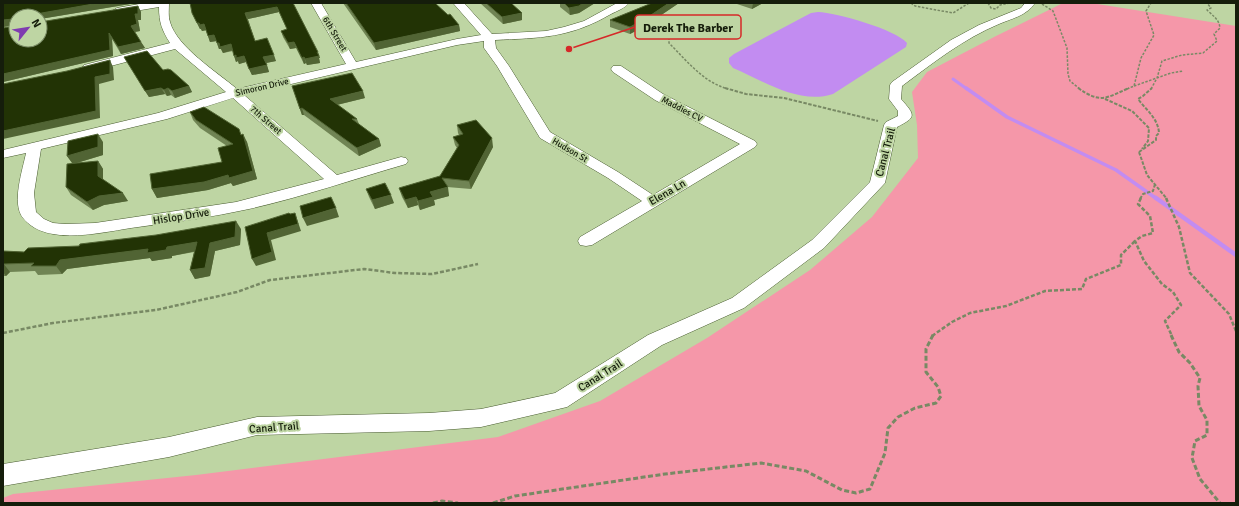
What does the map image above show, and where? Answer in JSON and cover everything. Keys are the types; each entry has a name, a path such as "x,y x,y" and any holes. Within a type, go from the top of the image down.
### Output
{"street":[{"path":"109,12 164,3"},
{"name":"7th Street","path":"164,3 164,20 168,31 177,45 235,93 334,180"},
{"name":"6th Street","path":"316,3 353,66"},
{"path":"458,3 489,37"},
{"name":"Simoron Drive","path":"3,154 162,116 235,93 456,42 489,37 546,34 588,23 624,3"},
{"name":"Canal Trail","path":"3,475 169,447 257,426 429,422 481,418 560,401 655,340 738,303 818,244 877,183 891,124 905,118 905,111 896,99 896,85 955,42 983,27 1025,10 1030,3"},
{"name":"Hudson St","path":"489,37 490,48 504,66 545,136 613,175 652,200"},
{"path":"78,70 177,45"},
{"name":"Maddies CV","path":"617,69 659,97 750,144"},
{"name":"Elena Ln","path":"586,241 652,200 750,144"},
{"name":"Hislop Drive","path":"34,147 25,203 28,214 36,222 51,228 79,230 202,213 251,203 401,161"}],"path":[{"path":"913,3 912,4 915,6 950,13 969,3"},
{"path":"988,3 993,9 996,9 1000,5 1010,3"},
{"path":"1040,3 1053,11 1067,48 1068,74 1070,82 1088,95 1105,99 1132,111 1149,128 1148,141 1139,152"},
{"path":"1134,86 1141,58 1154,35 1146,11 1151,3"},
{"path":"1139,152 1156,140 1156,136 1159,133 1160,126 1157,121 1138,99 1143,97 1156,83 1162,61 1182,55 1203,54 1218,41 1218,38 1214,34 1220,28 1220,25 1217,17 1208,12 1207,10 1211,8 1207,3"},
{"path":"1050,8 1052,4"},
{"path":"681,34 669,38 669,43 705,78 717,86 746,94 784,98 891,124"},
{"path":"1105,99 1134,86 1171,73 1183,71"},
{"path":"1139,152 1147,175 1166,198 1180,227 1190,273 1230,314 1236,330"},
{"path":"494,503 515,496 665,474 761,463 806,471 842,490 856,493 870,489 885,453 888,428 898,417 916,408 936,403 941,396 938,387 926,372 926,348 933,335 952,322 970,313 1006,306 1045,291 1082,289 1086,279 1122,265 1121,255 1142,236 1153,233 1153,220 1149,212 1138,204 1143,194 1153,191 1155,184"},
{"path":"1135,241 1144,261 1162,284 1173,292 1181,305 1166,321 1179,352 1190,363 1200,378 1198,386 1199,406 1207,420 1207,435 1195,441 1192,458 1200,479 1220,503"},
{"path":"3,333 53,323 156,310 237,292 270,280 364,269 395,273 432,274 478,264"},
{"path":"433,503 442,501 458,503"}],"shaded area":[{"path":"1063,3 1091,3 1236,26 1236,503 3,503 3,498 13,494 196,475 498,437 600,401 707,338 810,270 872,217 918,158 917,125 912,92 927,72"},
{"path":"818,12 838,15 879,27 901,38 907,43 906,47 833,94 820,97 795,94 782,90 733,68 729,63 729,58 734,54 811,13"}],"building":[{"path":"3,3 99,3 48,12 48,8 8,8 8,20 3,20"},
{"path":"190,3 293,3 319,56 305,59 304,57 302,58 294,42 288,43 281,31 287,29 277,7 245,13 255,41 267,38 274,55 263,57 267,65 249,69 244,56 236,58 236,55 234,56 231,44 220,47 214,35 208,36 204,24 200,25 197,23 192,13"},
{"path":"346,3 435,3 448,15 450,14 459,25 374,43"},
{"path":"486,3 511,3 522,13 502,17"},
{"path":"564,3 583,3 579,6 569,8"},
{"path":"652,3 669,3 630,27 610,20"},
{"path":"138,6 138,14 135,14 137,24 131,26 141,42 118,47 109,33 110,50 3,74 3,28 8,27 8,48 48,48 48,21"},
{"path":"147,51 163,70 171,70 189,86 172,91 168,88 164,90 161,88 145,91 124,57"},
{"path":"110,60 110,74 95,77 96,111 3,131 3,84 67,71"},
{"path":"352,73 363,91 330,99 357,119 352,119 379,139 357,148 302,108 300,109 292,86"},
{"path":"204,107 239,129 241,135 243,134 253,171 229,178 228,175 204,182 152,189 150,174 222,162 218,148 233,144 196,120 190,112"},
{"path":"476,120 492,138 469,181 442,178 448,187 430,192 433,197 418,201 416,197 405,200 399,188 440,176 459,145 453,137 463,134 457,125"},
{"path":"98,134 98,147 67,156 68,141"},
{"path":"98,161 98,176 123,193 99,196 87,202 66,187 67,164"},
{"path":"385,183 391,195 372,200 366,189"},
{"path":"331,197 336,208 303,218 300,206"},
{"path":"289,213 295,213 298,224 267,233 272,252 252,259 245,227"},
{"path":"236,221 235,237 210,243 205,268 190,270 197,242 167,247 166,250 147,253 148,249 60,260 56,266 31,266 34,263 3,264 3,251 24,252 28,248 79,246 80,244 156,235"}],"waterway":[{"path":"953,79 967,89"},
{"path":"966,88 1007,117 1116,170 1157,199"},
{"path":"1156,198 1236,255"}],"place":[{"name":"Derek The Barber","path":"569,49"}]}
